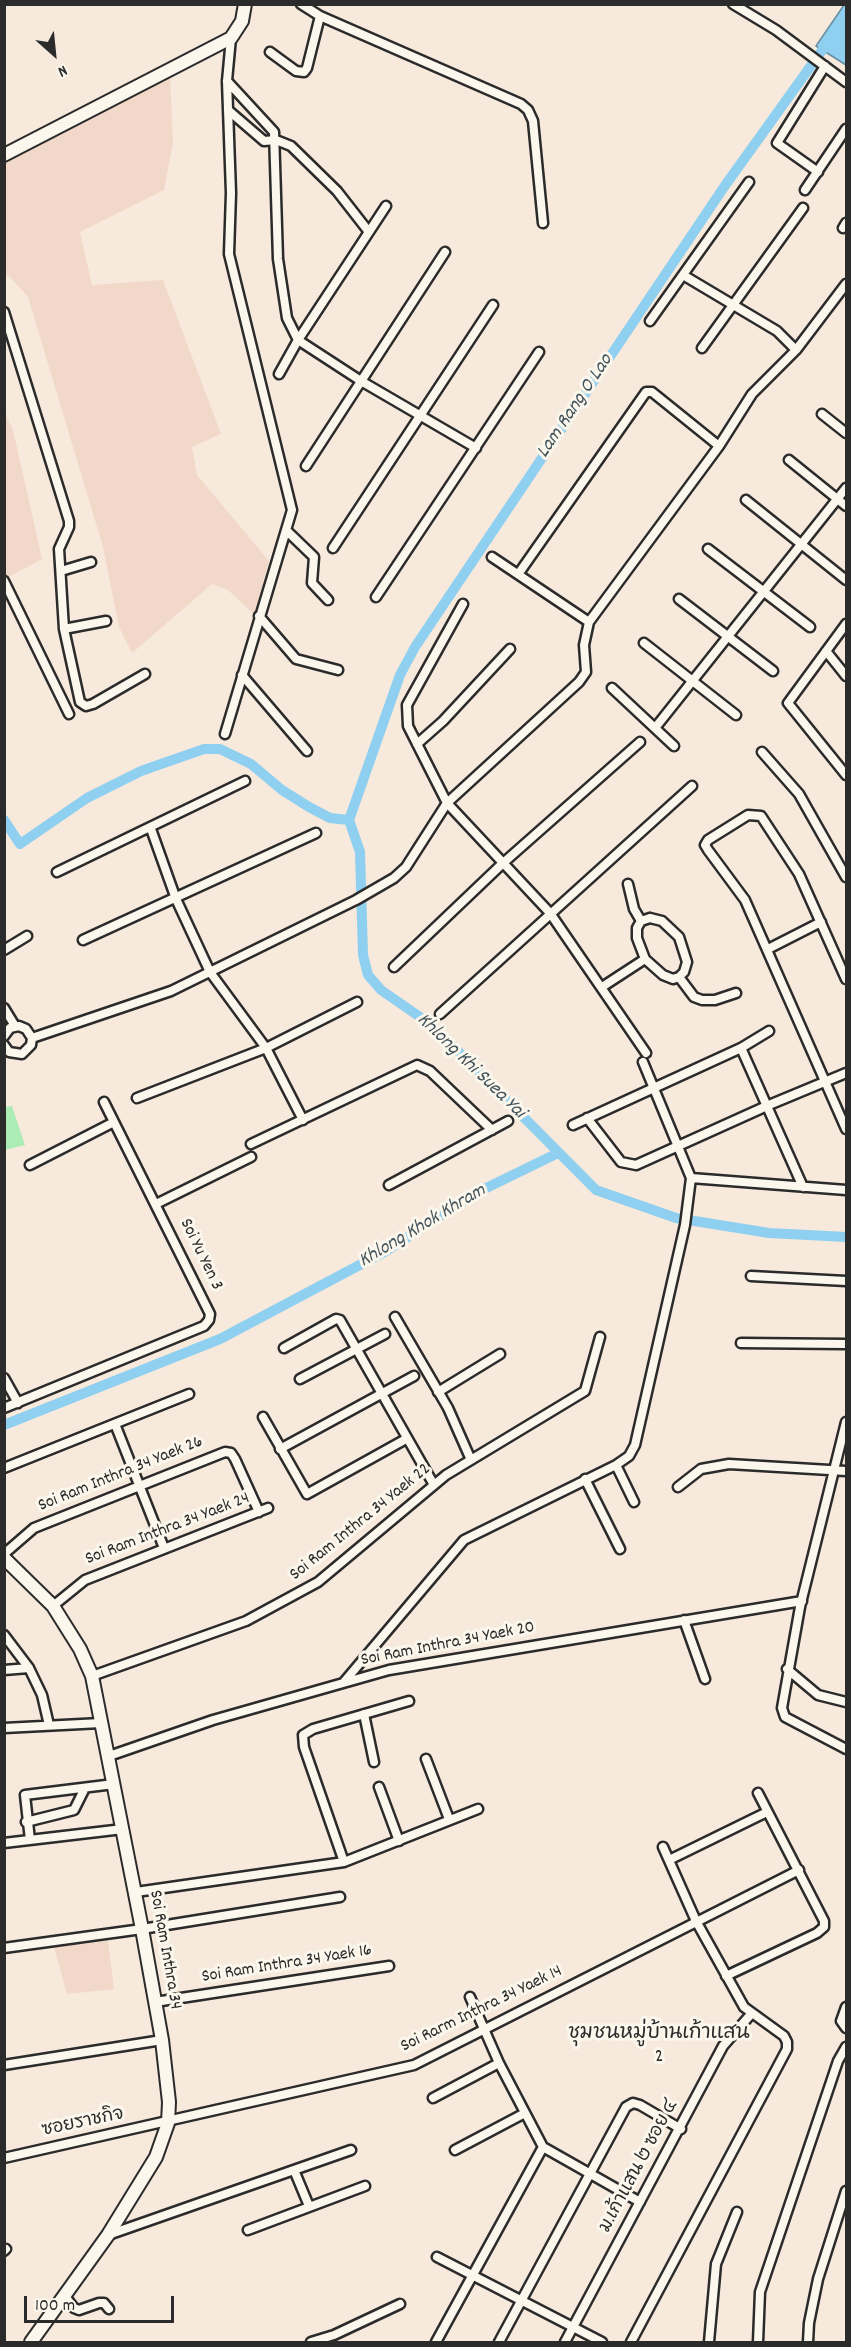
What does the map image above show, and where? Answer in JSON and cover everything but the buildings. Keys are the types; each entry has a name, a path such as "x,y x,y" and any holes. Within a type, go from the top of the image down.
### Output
{"street":[{"path":"225,734 259,616 291,517 290,503 229,254 231,193 227,81 231,38 242,21 244,4"},
{"path":"301,4 320,16 521,104 528,110 533,121 543,223"},
{"path":"733,4 776,30 846,82"},
{"path":"270,52 296,71 304,72 320,16"},
{"path":"4,155 231,38"},
{"path":"818,172 777,143 825,66"},
{"path":"227,81 274,131 278,259 287,318 298,340 361,381 476,448"},
{"path":"228,110 264,141 276,140 291,146 337,191 369,232"},
{"path":"805,190 846,129"},
{"path":"650,321 749,182"},
{"path":"279,374 298,340 386,206"},
{"path":"702,348 803,208"},
{"path":"306,466 445,252"},
{"path":"683,275 782,334 796,350"},
{"path":"32,1038 171,991 372,892 406,867 447,803 579,682 586,672 584,645 589,622 719,446 752,394 796,350 846,284"},
{"path":"333,548 493,305"},
{"path":"4,312 69,521 59,549 64,629 83,705 93,705 145,674"},
{"path":"376,597 539,352"},
{"path":"519,573 646,392 652,392 719,446"},
{"path":"822,414 846,433"},
{"path":"789,460 846,506"},
{"path":"655,728 846,488"},
{"path":"746,500 846,580"},
{"path":"287,531 314,557 312,584 327,600"},
{"path":"708,549 810,627"},
{"path":"492,557 589,622"},
{"path":"62,571 91,562"},
{"path":"4,581 69,714"},
{"path":"680,599 773,671"},
{"path":"344,1682 465,1540 616,1465 629,1456 635,1445 685,1226 691,1178 653,1087 645,1057 602,987 550,913 447,803 406,720 407,705 463,604"},
{"path":"259,616 296,659 339,670"},
{"path":"64,629 106,621"},
{"path":"846,624 788,703 846,775"},
{"path":"644,643 736,715"},
{"path":"417,744 443,721 510,649"},
{"path":"826,651 846,676"},
{"path":"242,675 307,751"},
{"path":"612,688 674,746"},
{"path":"394,967 502,864 639,742"},
{"path":"762,752 799,794 846,877"},
{"path":"57,872 151,829 245,781"},
{"path":"440,1014 692,786"},
{"path":"846,979 799,874 763,819 757,814 748,815 708,840 705,845 745,900 846,1129"},
{"path":"151,829 176,899 210,972 266,1048 303,1120"},
{"path":"83,940 316,833"},
{"path":"628,884 634,909 641,921"},
{"path":"650,918 662,921 679,937 687,962 684,972 673,979 663,975 645,959 637,938 637,928 641,921 650,918"},
{"path":"768,949 821,922"},
{"path":"4,950 27,936"},
{"path":"602,987 645,959"},
{"path":"679,977 694,997 702,1000 715,1000 736,993"},
{"path":"137,1098 266,1048 357,1002"},
{"path":"4,1008 15,1026 26,1029 32,1038 32,1045 22,1054 9,1052 5,1046"},
{"path":"5,1032 15,1026"},
{"path":"573,1125 741,1048 769,1031"},
{"path":"741,1048 769,1105 803,1187"},
{"path":"250,1144 417,1065 430,1071 492,1130"},
{"path":"587,1118 625,1164 640,1164 769,1105 846,1073"},
{"name":"Soi Yu Yen 3","path":"4,1408 204,1326 209,1320 210,1314 104,1102"},
{"path":"389,1185 508,1121"},
{"path":"30,1165 114,1122"},
{"path":"156,1204 251,1157"},
{"path":"691,1178 846,1190"},
{"path":"750,1275 846,1281"},
{"path":"395,1317 448,1408 471,1460"},
{"path":"284,1348 337,1319 340,1320 380,1394 434,1485"},
{"path":"300,1379 385,1334"},
{"name":"Soi Ram Inthra 34 Yaek 22","path":"92,1676 246,1621 285,1602 318,1582 434,1485 585,1391 600,1337"},
{"path":"741,1343 846,1344"},
{"path":"438,1392 500,1354"},
{"path":"280,1449 414,1376"},
{"path":"4,1378 18,1403"},
{"path":"4,1468 189,1394"},
{"path":"263,1417 307,1494 406,1439"},
{"path":"846,1422 802,1601 787,1669 782,1708 785,1717 846,1749"},
{"path":"115,1425 164,1548"},
{"name":"Soi Ram Inthra 34 Yaek 26","path":"4,1556 34,1528 225,1452 231,1453 235,1459 259,1512"},
{"path":"616,1465 634,1502"},
{"path":"678,1487 701,1469 714,1465 846,1471"},
{"path":"585,1479 620,1549"},
{"name":"Soi Ram Inthra 34 Yaek 24","path":"52,1606 85,1580 268,1508"},
{"name":"Soi Ram Inthra 34","path":"4,1556 52,1606 80,1649 92,1676 136,1892 162,2040 168,2123 156,2157 108,2235 31,2343"},
{"name":"Soi Ram Inthra 34 Yaek 20","path":"109,1756 213,1720 389,1670 802,1601"},
{"path":"684,1620 705,1679"},
{"path":"4,1635 29,1668 42,1695 50,1725"},
{"path":"4,1670 29,1668"},
{"path":"787,1669 818,1695 846,1702"},
{"path":"344,1862 302,1741 303,1735 313,1729 409,1701"},
{"path":"364,1714 374,1762"},
{"path":"4,1728 101,1723"},
{"path":"426,1760 449,1820"},
{"path":"30,1840 26,1822 25,1795 114,1784"},
{"path":"379,1787 399,1841"},
{"path":"26,1822 74,1810 85,1788"},
{"path":"726,1976 817,1934 824,1927 824,1921 758,1792"},
{"path":"136,1892 344,1862 478,1809"},
{"path":"669,1860 767,1812"},
{"path":"4,1844 123,1829"},
{"path":"631,2343 787,2049 784,2036 744,2007 696,1921 663,1847"},
{"name":"Soi Rarm Inthra 34 Yaek 14","path":"168,2123 414,2065 799,1870"},
{"path":"4,1948 142,1929 340,1897"},
{"name":"Soi Ram Inthra 34 Yaek 16","path":"155,2002 389,1966"},
{"path":"470,1997 499,2062 543,2147 640,2202"},
{"path":"846,2007 841,2021 846,2028"},
{"name":"ม.เก้าแสน ๒ ซอย ๔","path":"565,2343 723,2046 752,2013"},
{"path":"4,2065 162,2040"},
{"path":"758,2343 760,2292 838,2061 846,2047"},
{"path":"433,2098 499,2062"},
{"path":"499,2343 626,2107 633,2103 681,2128"},
{"path":"455,2150 525,2113"},
{"name":"ซอยราชกิจ","path":"4,2158 168,2123"},
{"path":"436,2343 543,2147"},
{"path":"108,2235 351,2150"},
{"path":"294,2170 309,2206"},
{"path":"248,2230 365,2186"},
{"path":"808,2343 809,2323 818,2279 846,2191"},
{"path":"709,2343 716,2264 737,2212"},
{"path":"437,2257 602,2343"},
{"path":"64,2295 74,2308 79,2310 99,2303 104,2303 109,2309"},
{"path":"311,2343 335,2339 400,2304"}],"shaded area":[{"path":"170,77 173,142 164,190 80,232 92,285 163,280 221,434 192,447 197,475 269,561 254,614 228,590 212,584 132,653 119,627 103,547 28,297 8,275 5,276 5,162"},
{"path":"4,411 13,430 42,559 5,579"},
{"path":"108,1941 114,1989 67,1994 54,1947"}],"green space":[{"path":"12,1106 25,1145 5,1150 5,1107"}],"water":[{"path":"846,5 846,65 816,46"}],"waterway":[{"name":"Lam Rang O Lao","path":"349,820 400,675 415,647 724,187 846,17"},
{"name":"Khlong Khi Suea Yai","path":"4,820 20,844 87,798 141,771 204,749 220,749 251,764 282,790 309,807 330,818 349,820"},
{"name":"Khlong Khi Suea Yai","path":"349,820 360,852 363,955 368,975 381,990 433,1026 596,1190 676,1218 769,1233 846,1237"},
{"name":"Khlong Khok Khram","path":"4,1425 220,1339 386,1251 476,1193 558,1153"}],"district":[{"name":"ชุมชนหมู่บ้านเก้าแสน 2","path":"659,2046"}]}
